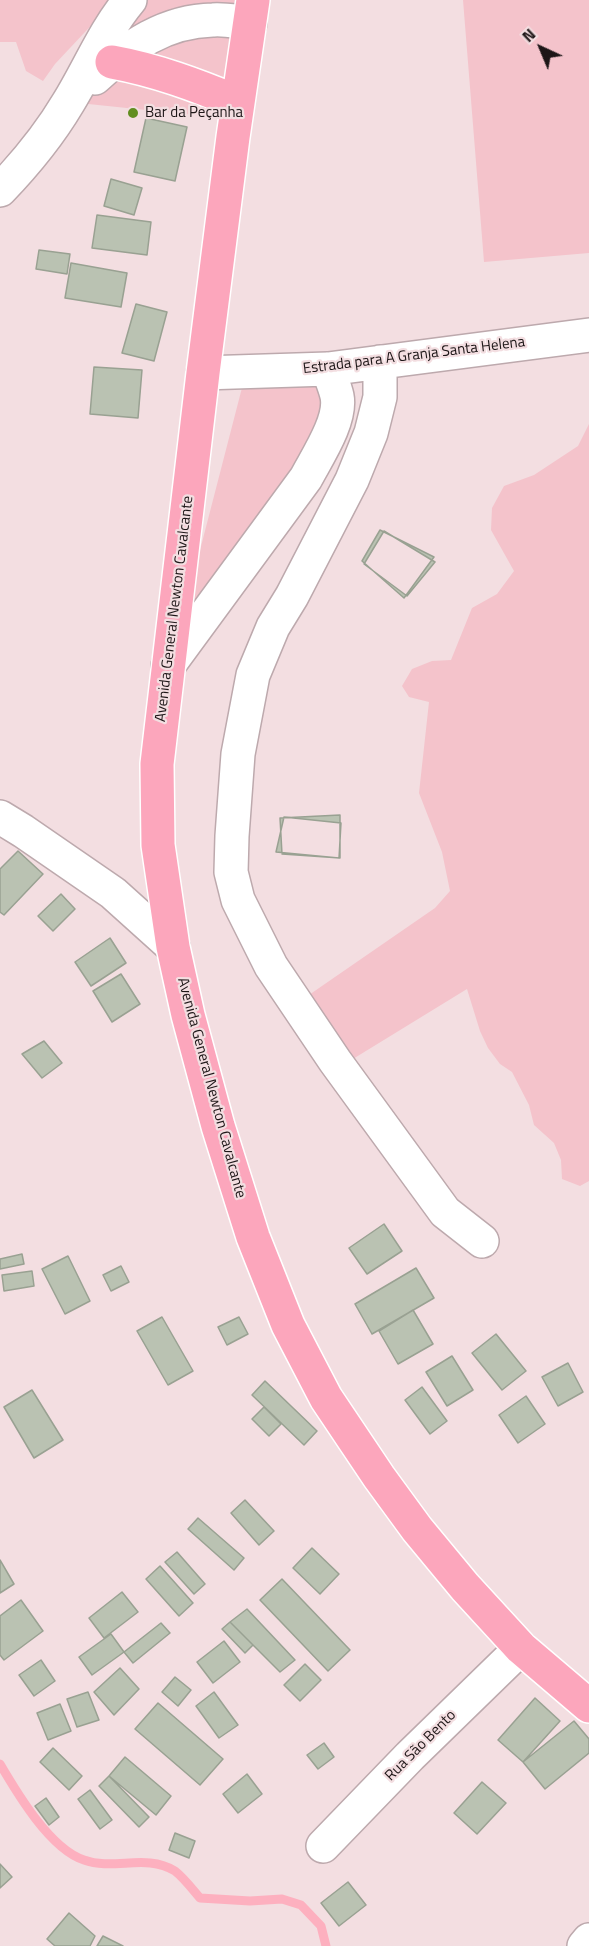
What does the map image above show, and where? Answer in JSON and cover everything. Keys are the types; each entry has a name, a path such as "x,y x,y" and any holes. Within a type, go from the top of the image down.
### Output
{"main road":[{"name":"Avenida General Newton Cavalcante","path":"251,12 237,102 203,373 157,764 158,844 173,947 188,1015 218,1126 253,1237 288,1325 326,1398 417,1529 465,1587 521,1648 589,1706"},
{"path":"111,62 142,67 187,81 237,102"}],"street":[{"path":"0,190 34,155 69,102 100,44 130,0"},
{"path":"69,102 111,62 141,40 176,25 251,12"},
{"name":"Estrada para A Granja Santa Helena","path":"203,373 328,369 589,335"},
{"path":"380,362 380,397 371,434 352,480 270,635 253,675 238,754 231,872 238,900 272,966 335,1061 445,1212 482,1241"},
{"path":"168,666 299,486 324,446 334,421 338,398 328,369"},
{"path":"0,817 113,893 173,947"},
{"name":"Rua São Bento","path":"323,1846 410,1756 521,1648"},
{"path":"584,1946 589,1940"}],"shaded area":[{"path":"0,0 115,0 55,64 43,81 26,71 16,42 0,42"},
{"path":"130,0 237,0 223,118 69,102"},
{"path":"463,0 589,0 589,253 484,262"},
{"path":"319,377 328,396 316,426 287,477 183,616 244,380"},
{"path":"589,424 589,1181 580,1186 562,1179 561,1160 554,1143 534,1125 529,1105 512,1072 500,1064 488,1048 480,1031 467,989 348,1062 306,997 435,908 450,891 442,852 419,793 429,702 409,697 402,686 412,669 432,661 451,660 472,608 497,594 514,571 491,530 492,508 504,486 534,475 578,446"}],"building":[{"path":"146,118 187,127 175,181 134,172"},
{"path":"111,179 142,188 134,215 104,206"},
{"path":"97,215 151,222 147,255 92,248"},
{"path":"39,250 70,254 67,274 36,269"},
{"path":"71,263 127,273 121,307 65,298"},
{"path":"136,304 167,312 154,361 122,353"},
{"path":"94,367 142,370 138,418 90,414"},
{"path":"380,530 434,557 404,598 362,561"},
{"path":"384,531 435,562 407,596 364,564"},
{"path":"340,815 340,858 282,854 280,818"},
{"path":"284,817 341,823 339,858 276,852"},
{"path":"18,851 43,874 4,915 0,912 0,869"},
{"path":"61,894 75,909 53,931 38,916"},
{"path":"110,938 126,963 91,986 75,962"},
{"path":"121,974 140,1004 112,1022 93,991"},
{"path":"44,1041 62,1063 42,1078 22,1054"},
{"path":"384,1224 402,1251 367,1274 349,1248"},
{"path":"22,1254 24,1264 0,1269 0,1259"},
{"path":"68,1256 90,1301 65,1314 42,1269"},
{"path":"121,1266 129,1282 111,1291 103,1275"},
{"path":"416,1268 434,1298 372,1334 355,1304"},
{"path":"32,1271 34,1286 4,1291 2,1275"},
{"path":"413,1310 433,1344 398,1364 379,1331"},
{"path":"162,1317 193,1371 168,1385 137,1331"},
{"path":"239,1317 248,1334 227,1345 218,1327"},
{"path":"496,1334 526,1371 502,1390 472,1353"},
{"path":"452,1356 473,1390 447,1406 426,1372"},
{"path":"568,1363 583,1392 558,1406 542,1377"},
{"path":"265,1381 317,1431 304,1445 252,1395"},
{"path":"422,1387 447,1421 430,1434 405,1400"},
{"path":"32,1390 63,1440 34,1458 4,1407"},
{"path":"526,1396 545,1424 518,1443 499,1415"},
{"path":"264,1407 281,1424 269,1436 252,1419"},
{"path":"245,1500 274,1531 259,1545 231,1513"},
{"path":"198,1518 244,1558 234,1570 188,1529"},
{"path":"312,1548 339,1574 320,1594 293,1568"},
{"path":"177,1552 205,1584 194,1594 165,1562"},
{"path":"0,1560 14,1584 0,1593"},
{"path":"160,1566 193,1603 179,1616 146,1579"},
{"path":"282,1579 350,1650 328,1671 260,1600"},
{"path":"122,1592 138,1612 104,1638 89,1618"},
{"path":"21,1600 43,1631 4,1660 0,1655 0,1616"},
{"path":"247,1609 295,1660 280,1672 230,1622"},
{"path":"230,1622 253,1645 245,1653 222,1629"},
{"path":"161,1623 170,1633 133,1663 124,1652"},
{"path":"111,1634 124,1652 92,1675 79,1657"},
{"path":"224,1641 240,1662 213,1683 197,1662"},
{"path":"41,1660 55,1681 34,1696 19,1675"},
{"path":"305,1664 321,1680 300,1701 284,1685"},
{"path":"120,1668 139,1689 114,1715 94,1692"},
{"path":"175,1677 191,1690 178,1706 162,1692"},
{"path":"88,1692 99,1720 77,1727 67,1699"},
{"path":"214,1692 238,1725 219,1738 196,1706"},
{"path":"535,1698 560,1721 523,1762 498,1740"},
{"path":"158,1703 223,1759 200,1785 135,1729"},
{"path":"60,1704 71,1731 48,1740 37,1713"},
{"path":"574,1721 589,1739 589,1753 545,1789 523,1762"},
{"path":"324,1743 334,1757 318,1769 307,1755"},
{"path":"53,1748 82,1776 69,1790 40,1762"},
{"path":"125,1757 171,1796 156,1815 109,1776"},
{"path":"247,1774 262,1794 238,1813 223,1794"},
{"path":"109,1776 149,1817 139,1827 99,1786"},
{"path":"482,1782 506,1803 477,1834 454,1813"},
{"path":"90,1790 112,1820 100,1829 78,1799"},
{"path":"46,1798 59,1817 49,1825 35,1806"},
{"path":"175,1833 195,1841 189,1858 169,1850"},
{"path":"0,1864 12,1877 0,1888"},
{"path":"348,1882 366,1905 339,1926 321,1903"},
{"path":"69,1913 95,1936 90,1946 55,1946 47,1939"},
{"path":"103,1936 123,1946 97,1946"}],"waterway":[{"path":"0,1764 36,1819 71,1854 95,1863 153,1863 164,1866 175,1871 200,1898 250,1901 282,1899 301,1905 321,1926 326,1946"}],"place":[{"name":"Bar da Peçanha","path":"133,113"}]}
